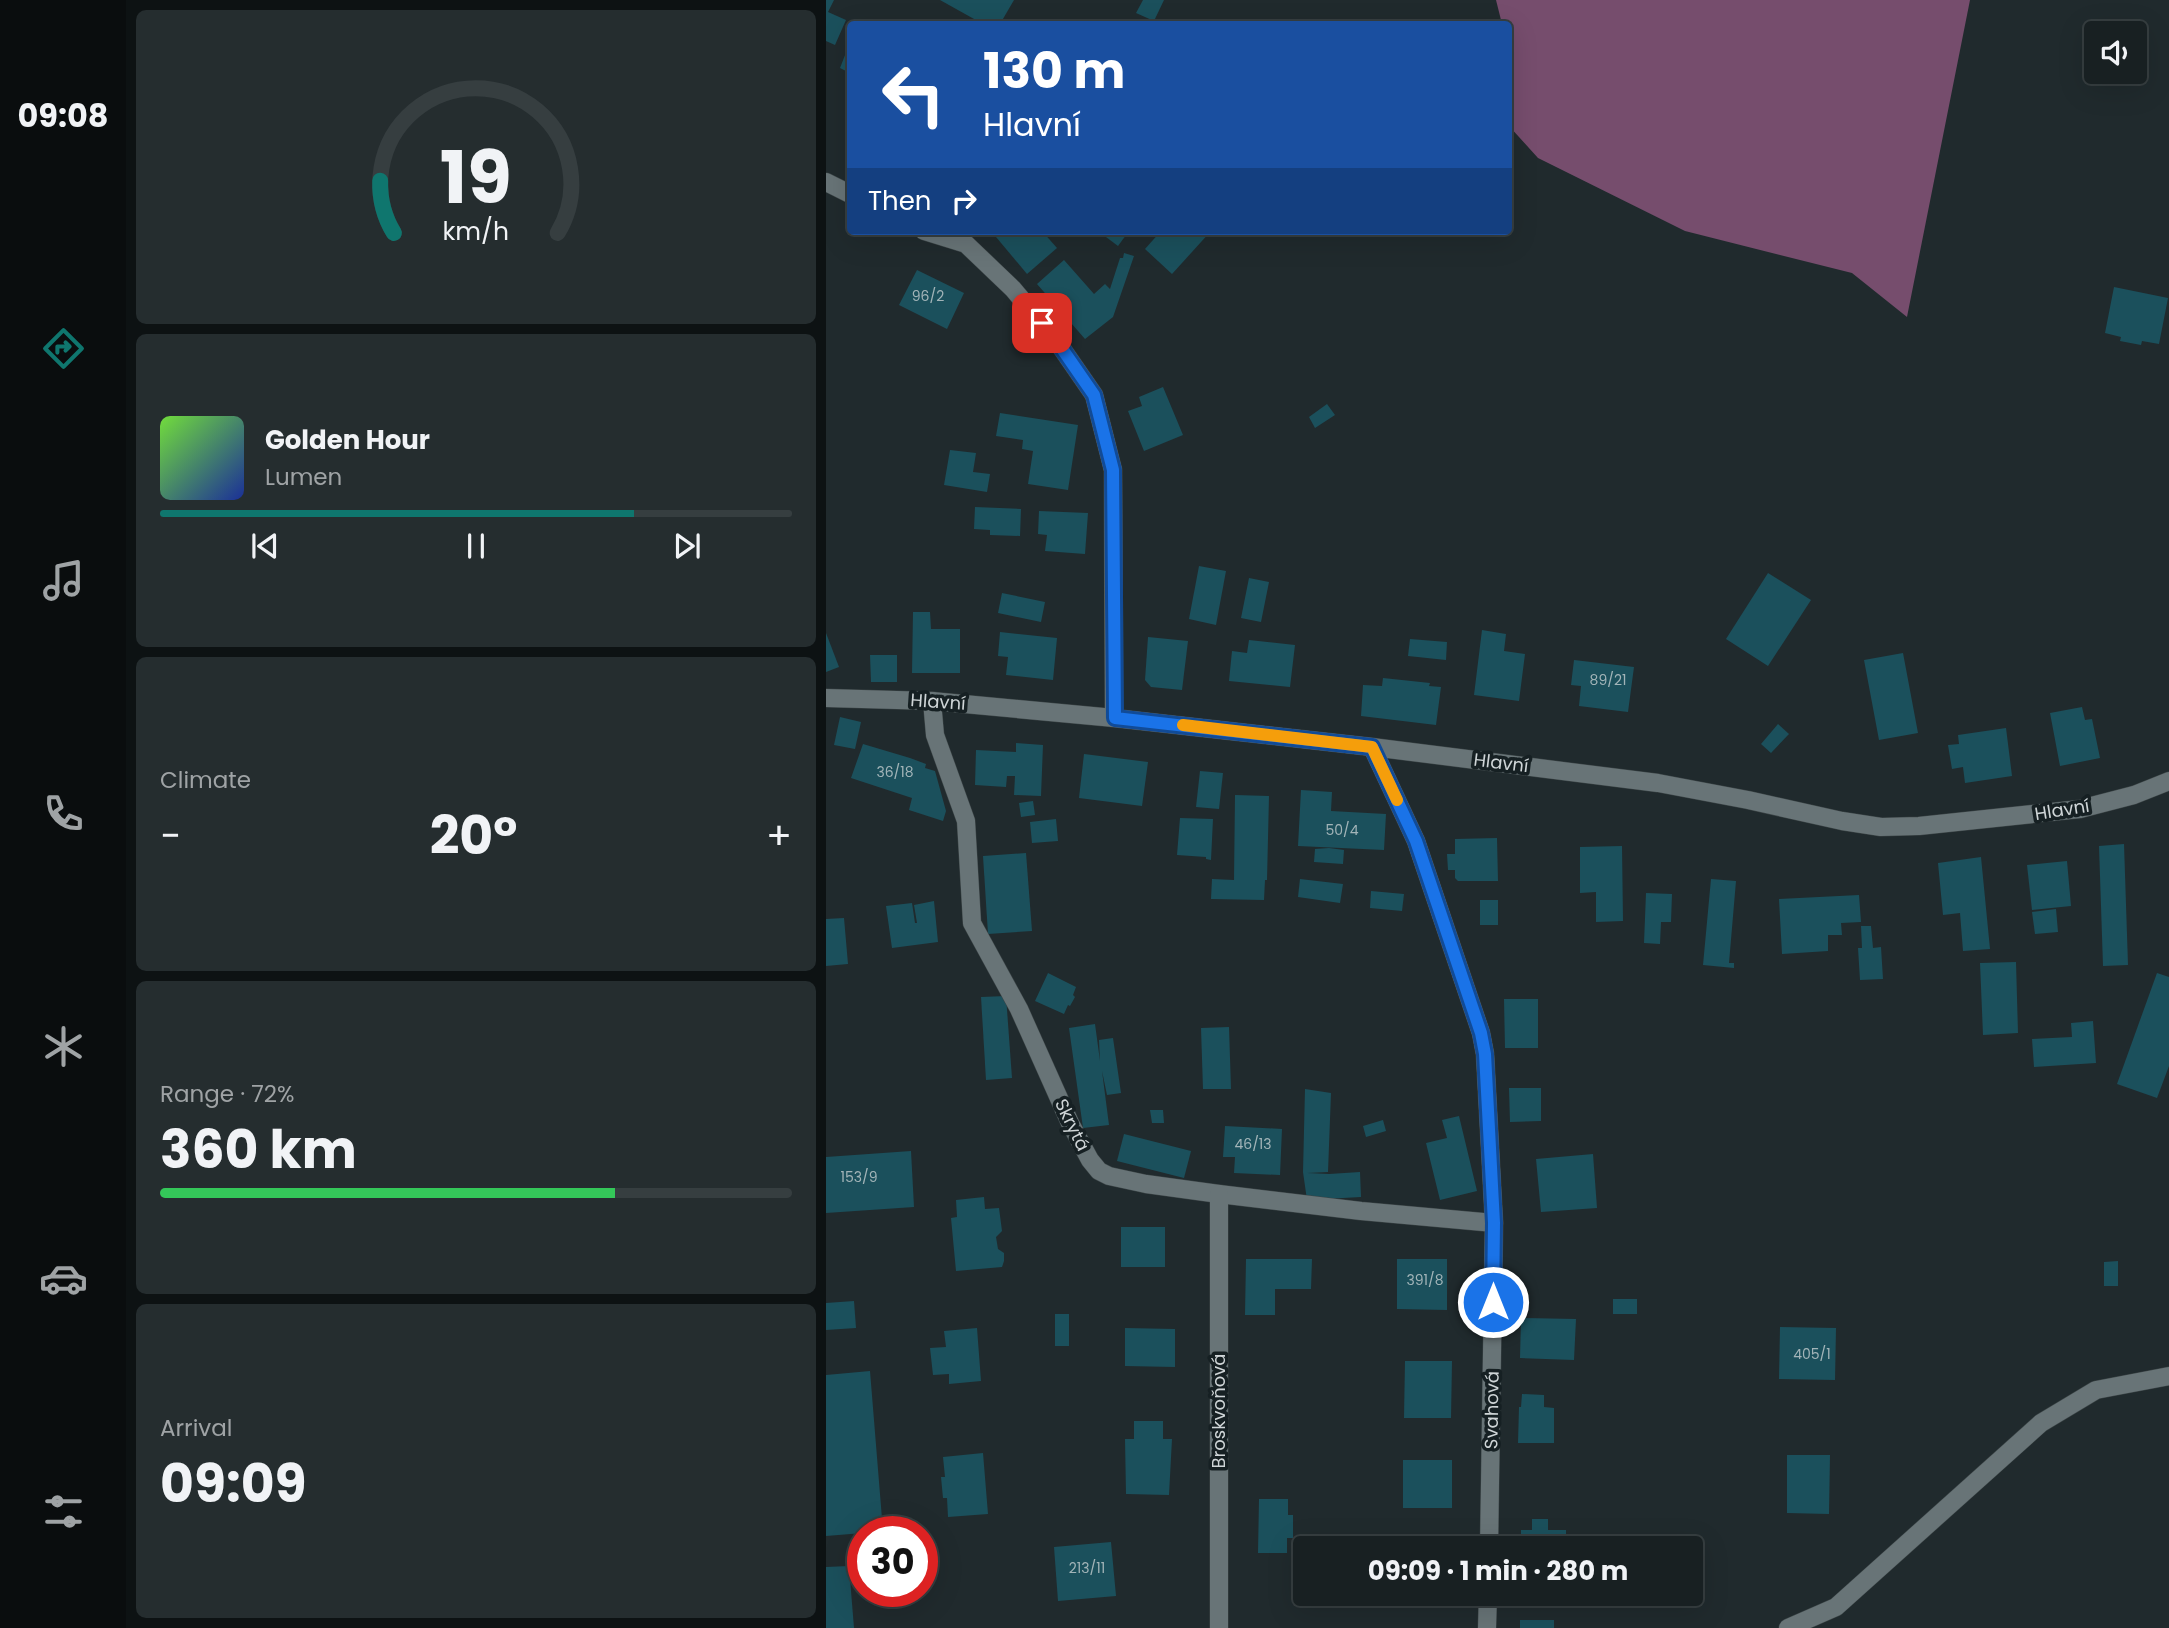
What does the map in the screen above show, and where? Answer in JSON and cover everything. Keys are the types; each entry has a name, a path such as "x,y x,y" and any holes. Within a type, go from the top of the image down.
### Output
{"street":[{"path":"826,182 847,192"},
{"path":"937,235 966,244 1013,289 1056,340 1094,395 1113,470 1115,718"},
{"name":"Hlavní","path":"826,698 932,701 1115,718 1372,747 1658,783 1881,827 1919,826 2080,809 2134,795 2169,781"},
{"name":"Skrytá","path":"932,701 935,735 966,821 972,923 1018,1009 1070,1122 1090,1160 1099,1171 1109,1176 1165,1187 1361,1211 1494,1223"},
{"name":"Svahová","path":"1372,747 1416,841 1481,1033 1485,1054 1494,1223 1489,1536"},
{"name":"Broskvoňová","path":"1219,1194 1219,1628"},
{"path":"1788,1628 1836,1607 2041,1423 2096,1390 2169,1376"},
{"path":"1487,1628 1488,1606"}],"shaded area":[{"path":"1496,0 1970,0 1907,317 1852,273 1685,231 1538,158 1512,129 1512,21 1501,21"}],"building":[{"path":"826,0 834,0 828,12 846,20 835,45 826,41"},
{"path":"940,0 1014,0 1002,21 978,21"},
{"path":"1143,0 1164,0 1154,21 1136,13"},
{"path":"847,50 847,72 840,68"},
{"path":"994,235 1046,235 1057,248 1027,274"},
{"path":"1103,235 1126,235 1118,246"},
{"path":"1157,235 1207,235 1172,274 1145,249"},
{"path":"1124,253 1134,256 1113,317 1085,339 1037,284 1064,260 1094,294 1105,284 1110,289"},
{"path":"917,270 964,293 947,329 899,305"},
{"path":"2114,287 2168,298 2159,344 2142,341 2141,345 2120,341 2121,337 2105,333"},
{"path":"1163,387 1183,435 1144,451 1128,411 1142,406 1139,397"},
{"path":"1327,404 1335,415 1315,428 1309,417"},
{"path":"1000,413 1078,425 1068,490 1028,484 1033,451 1022,449 1023,440 996,436"},
{"path":"950,450 976,453 973,472 990,474 987,492 944,485"},
{"path":"975,507 1021,509 1020,536 990,535 990,530 974,529"},
{"path":"1039,511 1088,513 1085,554 1045,551 1047,535 1038,534"},
{"path":"1199,566 1226,571 1216,625 1189,619"},
{"path":"1768,573 1811,600 1768,666 1726,639"},
{"path":"1249,578 1269,582 1261,622 1241,618"},
{"path":"1002,593 1045,602 1041,622 998,613"},
{"path":"913,612 930,612 931,629 960,629 960,673 912,673"},
{"path":"1482,630 1506,634 1504,651 1525,654 1519,701 1474,695"},
{"path":"1000,632 1057,638 1053,680 1006,675 1008,657 998,656"},
{"path":"826,633 839,667 826,672"},
{"path":"1148,637 1188,641 1182,690 1151,687 1145,680"},
{"path":"1410,639 1447,642 1446,660 1408,656"},
{"path":"1249,640 1295,645 1290,687 1229,681 1232,651 1247,653"},
{"path":"1903,653 1918,733 1879,740 1864,660"},
{"path":"870,655 897,655 897,682 871,682"},
{"path":"1574,660 1634,667 1628,712 1579,706 1581,686 1571,685"},
{"path":"1383,678 1430,683 1429,686 1441,687 1436,725 1361,716 1363,685 1382,686"},
{"path":"2082,707 2085,720 2092,719 2100,758 2060,766 2050,713"},
{"path":"840,717 861,722 855,749 834,745"},
{"path":"1778,724 1789,734 1771,753 1761,744"},
{"path":"2006,728 2012,776 1965,783 1963,767 1952,769 1948,745 1959,744 1958,735"},
{"path":"1016,743 1043,745 1041,796 1014,795 1015,776 1007,776 1006,787 975,785 976,750 1016,752"},
{"path":"863,744 926,764 925,768 935,771 946,811 943,821 909,810 912,798 851,778"},
{"path":"1084,754 1148,762 1142,806 1079,798"},
{"path":"1200,771 1223,773 1219,809 1196,807"},
{"path":"1301,790 1332,792 1331,811 1386,814 1384,850 1298,846"},
{"path":"1235,795 1269,796 1264,900 1211,899 1212,879 1234,880"},
{"path":"1033,801 1035,815 1021,817 1019,803"},
{"path":"1180,818 1213,819 1211,860 1206,857 1177,855"},
{"path":"1056,819 1058,841 1032,843 1030,822"},
{"path":"1497,838 1498,881 1458,881 1455,878 1455,870 1448,870 1447,854 1455,854 1455,839"},
{"path":"2124,844 2128,965 2103,966 2099,846"},
{"path":"1622,846 1623,921 1596,922 1596,892 1580,893 1580,847"},
{"path":"1315,849 1344,850 1343,864 1314,862"},
{"path":"1026,853 1032,931 988,934 983,856"},
{"path":"1981,857 1990,949 1963,951 1960,913 1943,915 1938,863"},
{"path":"2067,861 2071,906 2032,910 2027,865"},
{"path":"1300,879 1343,884 1340,903 1298,897"},
{"path":"1711,879 1736,881 1729,963 1734,963 1734,968 1703,965"},
{"path":"1371,891 1404,894 1402,911 1370,908"},
{"path":"1646,893 1672,894 1671,922 1661,922 1660,944 1644,943"},
{"path":"1859,895 1861,922 1841,923 1842,935 1828,935 1828,951 1782,954 1779,899"},
{"path":"1480,900 1498,900 1498,925 1480,925"},
{"path":"934,901 938,942 892,948 886,906 912,903 917,923 914,905"},
{"path":"2056,909 2058,932 2035,934 2032,912"},
{"path":"844,918 848,964 826,966 826,919"},
{"path":"1861,926 1871,926 1873,948 1881,947 1883,979 1860,980 1858,948 1862,948"},
{"path":"2016,962 2018,1033 1983,1035 1980,963"},
{"path":"1048,973 1076,987 1073,995 1075,997 1064,1014 1035,1001"},
{"path":"2157,973 2169,977 2169,1066 2157,1098 2117,1084"},
{"path":"1006,996 1012,1078 986,1080 981,997"},
{"path":"1504,999 1538,999 1538,1048 1505,1048"},
{"path":"2093,1021 2096,1063 2034,1067 2032,1039 2072,1037 2071,1023"},
{"path":"1095,1024 1100,1061 1099,1040 1113,1038 1121,1093 1107,1095 1102,1071 1109,1125 1083,1128 1069,1028"},
{"path":"1229,1027 1231,1089 1203,1089 1201,1028"},
{"path":"1509,1088 1541,1088 1541,1121 1510,1122"},
{"path":"1305,1089 1331,1093 1328,1172 1307,1173 1360,1172 1361,1197 1307,1200 1303,1172"},
{"path":"1150,1110 1163,1110 1164,1123 1152,1123"},
{"path":"1459,1116 1477,1191 1440,1200 1426,1143 1447,1138 1442,1120"},
{"path":"1383,1120 1386,1131 1366,1137 1363,1126"},
{"path":"1225,1126 1282,1129 1280,1175 1234,1173 1235,1157 1223,1157"},
{"path":"1124,1134 1191,1151 1184,1178 1117,1161"},
{"path":"911,1151 914,1207 826,1213 826,1157"},
{"path":"1593,1154 1597,1208 1541,1212 1536,1159"},
{"path":"984,1197 985,1209 999,1208 1002,1231 996,1237 998,1249 1004,1253 1002,1267 956,1271 951,1218 957,1217 956,1200"},
{"path":"1121,1227 1165,1227 1165,1267 1121,1267"},
{"path":"1246,1259 1312,1259 1311,1289 1275,1289 1275,1315 1245,1315"},
{"path":"1397,1259 1447,1259 1447,1310 1397,1309"},
{"path":"2118,1261 2118,1286 2104,1286 2104,1262"},
{"path":"1613,1299 1637,1299 1637,1314 1613,1314"},
{"path":"854,1301 856,1328 826,1330 826,1303"},
{"path":"1055,1314 1069,1314 1069,1346 1055,1346"},
{"path":"1521,1318 1576,1319 1574,1360 1520,1358"},
{"path":"1780,1327 1836,1328 1835,1380 1779,1379"},
{"path":"977,1328 981,1381 949,1384 949,1374 933,1375 930,1348 946,1347 944,1331"},
{"path":"1125,1328 1175,1329 1175,1367 1125,1366"},
{"path":"1405,1361 1452,1361 1451,1418 1404,1418"},
{"path":"870,1371 882,1516 847,1516 847,1534 826,1536 826,1375"},
{"path":"1522,1394 1544,1395 1544,1407 1554,1408 1554,1443 1518,1443"},
{"path":"1134,1421 1163,1421 1163,1439 1172,1439 1169,1495 1126,1494 1125,1439 1134,1439"},
{"path":"983,1453 988,1514 948,1517 947,1498 943,1498 941,1477 945,1477 943,1457"},
{"path":"1787,1455 1830,1455 1829,1514 1787,1513"},
{"path":"1403,1460 1452,1460 1452,1508 1403,1508"},
{"path":"1259,1499 1288,1499 1288,1515 1293,1515 1293,1538 1287,1538 1287,1553 1258,1553"},
{"path":"1532,1519 1548,1519 1548,1530 1566,1530 1566,1536 1521,1536 1521,1530 1532,1530"},
{"path":"1111,1542 1116,1596 1058,1601 1054,1547"},
{"path":"847,1566 847,1607 852,1607 854,1628 826,1628 826,1567"},
{"path":"1520,1620 1554,1620 1554,1628 1520,1628"}],"slow traffic":[{"path":"1183,725 1372,747 1397,800"}],"route":[{"path":"1042,323 1094,395 1113,470 1115,718 1372,747 1416,841 1481,1033 1485,1054 1494,1223 1493,1302"}]}
